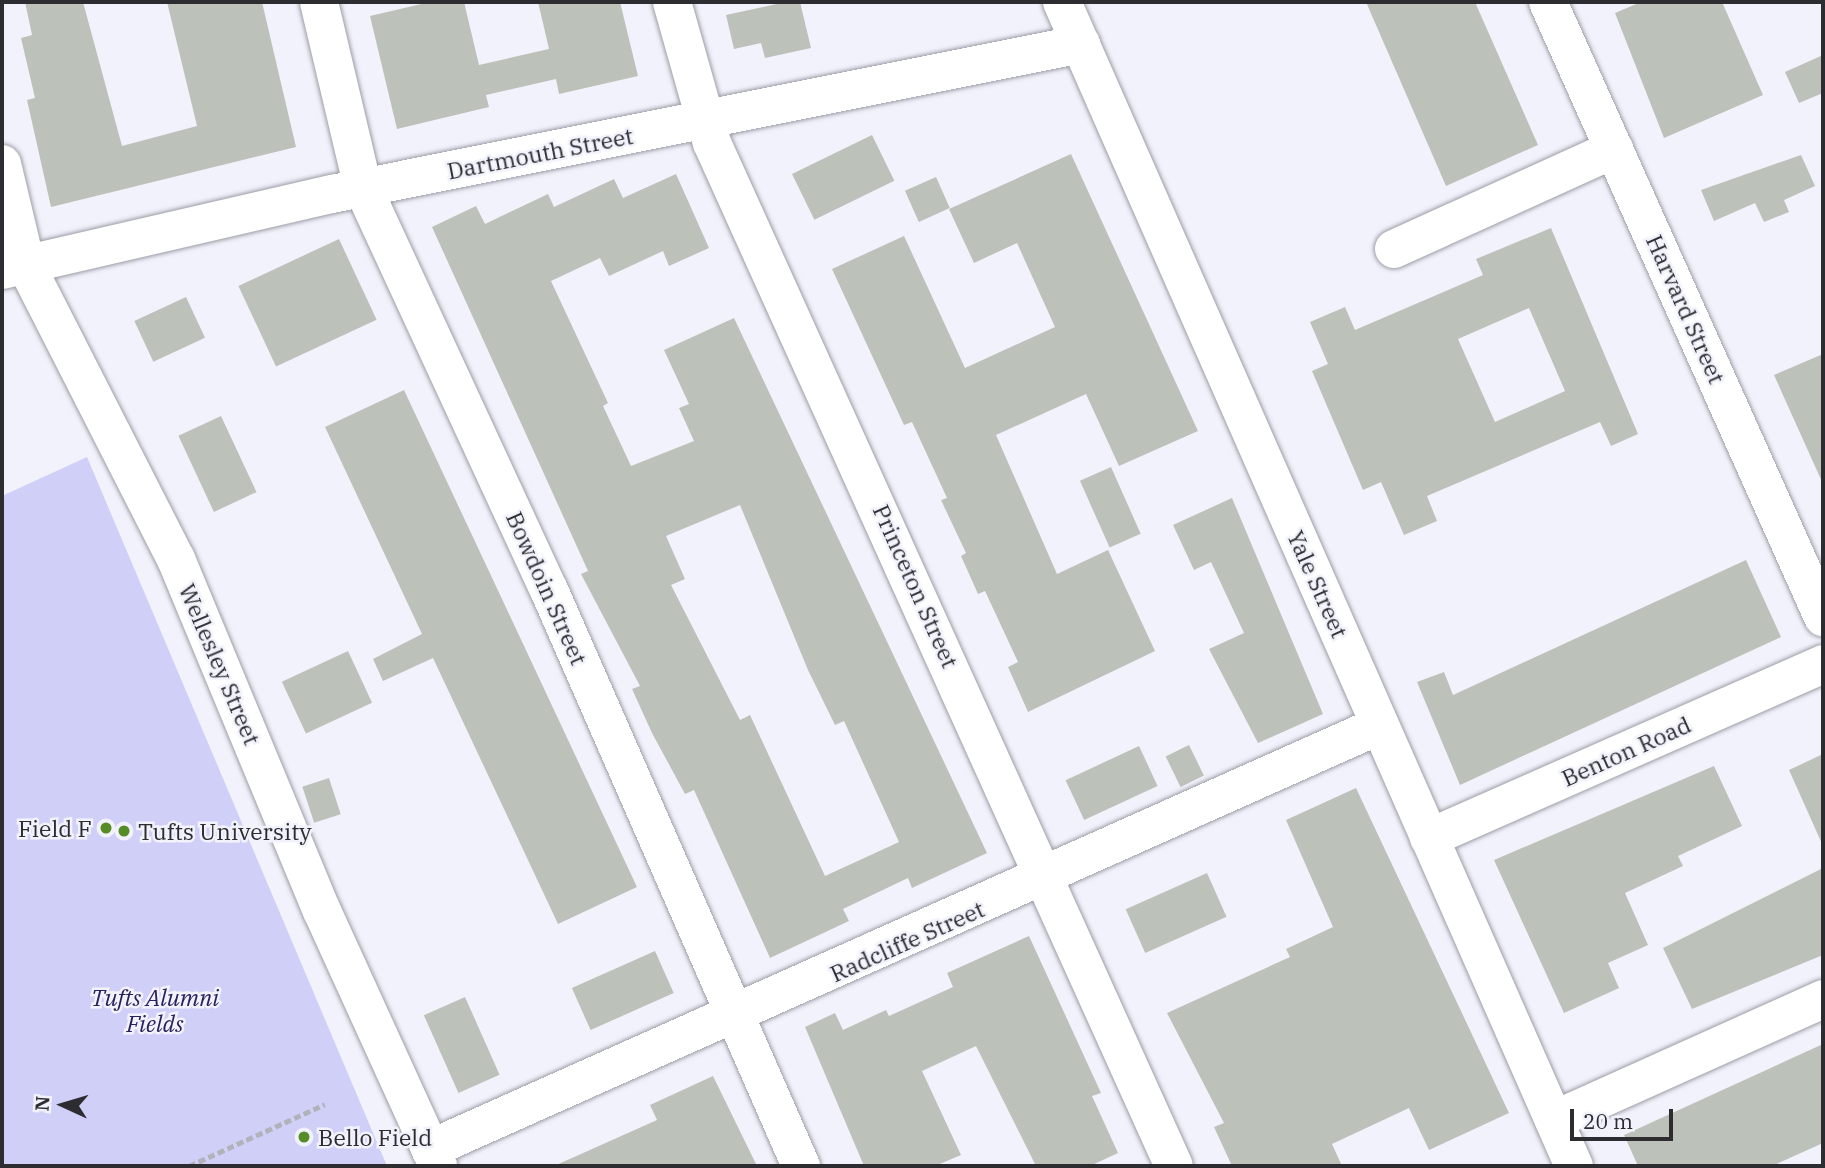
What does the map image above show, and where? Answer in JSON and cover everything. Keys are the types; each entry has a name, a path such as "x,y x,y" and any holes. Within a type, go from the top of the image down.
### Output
{"street":[{"name":"Bowdoin Street","path":"319,2 363,188 549,590 733,1019 801,1166"},
{"name":"Princeton Street","path":"672,2 702,120 1048,878 1174,1166"},
{"name":"Yale Street","path":"1062,2 1574,1166"},
{"name":"Harvard Street","path":"1548,2 1823,617"},
{"name":"Dartmouth Street","path":"14,268 363,188 1081,44"},
{"path":"1394,249 1614,149"},
{"name":"Wellesley Street","path":"2,164 14,268 176,559 322,911 434,1158"},
{"name":"Benton Road","path":"1429,838 1823,664"},
{"name":"Radcliffe Street","path":"434,1158 1380,725"},
{"path":"1554,1120 1823,999"}],"path":[{"path":"189,1166 325,1104"}],"green space":[{"name":"Tufts Alumni Fields","path":"87,457 387,1166 2,1166 2,496"}],"building":[{"path":"25,2 83,2 122,146 197,126 167,2 262,2 296,147 51,207 27,100 35,98 21,38 32,35"},
{"path":"430,2 464,2 479,65 549,49 538,2 620,2 638,76 559,94 556,79 486,95 489,107 397,129 370,16"},
{"path":"786,2 800,2 811,48 765,58 761,43 734,49 726,15"},
{"path":"1366,2 1475,2 1538,145 1446,186"},
{"path":"1641,2 1722,2 1763,95 1664,138 1615,13"},
{"path":"1823,55 1823,93 1799,103 1785,72"},
{"path":"872,135 894,181 814,220 792,174"},
{"path":"1071,154 1198,431 1119,466 1086,394 996,435 1057,574 1108,550 1155,651 1028,712 1008,667 1018,662 985,591 978,594 961,556 966,553 941,500 947,498 912,422 904,425 832,269 904,236 965,368 1055,327 1017,243 974,263 949,209"},
{"path":"1801,155 1815,186 1784,200 1789,212 1764,222 1755,203 1714,221 1701,190"},
{"path":"676,174 709,248 669,266 663,251 609,276 600,258 551,281 608,403 603,406 631,466 694,441 679,408 689,404 664,350 734,318 987,853 912,888 908,878 843,909 849,921 770,958 694,790 685,794 652,733 632,689 640,686 581,574 588,571 432,227 476,206 485,224 548,194 554,207 614,179 623,198","holes":["740,505 808,670 835,725 844,721 899,842 825,876 750,715 740,720 671,585 685,579 666,536"]},
{"path":"936,177 950,208 919,222 905,191"},
{"path":"1551,228 1638,434 1611,446 1600,422 1427,496 1437,521 1404,535 1381,482 1363,490 1312,371 1328,364 1310,322 1345,307 1355,330 1483,275 1476,259","holes":["1529,308 1565,391 1495,422 1458,339"]},
{"path":"339,239 377,320 276,367 238,286"},
{"path":"186,297 205,338 153,362 134,321"},
{"path":"1823,354 1823,484 1774,375"},
{"path":"404,390 637,887 558,924 433,658 383,681 373,659 422,634 325,427"},
{"path":"221,416 256,492 214,512 178,436"},
{"path":"1111,467 1141,534 1110,548 1080,481"},
{"path":"1232,498 1323,714 1258,743 1209,649 1244,633 1211,562 1194,570 1173,525"},
{"path":"1746,560 1781,637 1460,785 1417,682 1444,672 1453,695"},
{"path":"348,651 372,703 306,734 282,682"},
{"path":"1189,745 1204,776 1181,787 1166,756"},
{"path":"1139,746 1158,786 1084,820 1066,780"},
{"path":"1823,754 1823,846 1789,770"},
{"path":"1714,766 1742,826 1678,856 1683,866 1625,893 1648,945 1608,963 1619,988 1564,1013 1494,860"},
{"path":"329,778 341,814 314,823 302,787"},
{"path":"1356,788 1509,1113 1429,1150 1409,1108 1332,1144 1342,1166 1232,1166 1214,1127 1224,1123 1167,1013 1290,957 1286,949 1333,927 1286,820"},
{"path":"1823,868 1823,955 1692,1009 1663,948"},
{"path":"1207,873 1227,917 1145,953 1126,909"},
{"path":"1029,936 1101,1093 1092,1096 1118,1153 1090,1166 1036,1166 976,1046 922,1071 961,1155 935,1166 864,1166 805,1027 835,1013 843,1030 886,1010 889,1016 953,987 947,973"},
{"path":"655,951 674,993 591,1030 572,988"},
{"path":"465,997 500,1075 458,1093 424,1015"},
{"path":"1823,1044 1823,1143 1772,1166 1638,1166 1624,1135"},
{"path":"713,1076 757,1166 554,1166 657,1120 650,1105"}],"place":[{"name":"Field F","path":"106,828"},
{"name":"Tufts University","path":"124,831"},
{"name":"Bello Field","path":"304,1137"}]}
